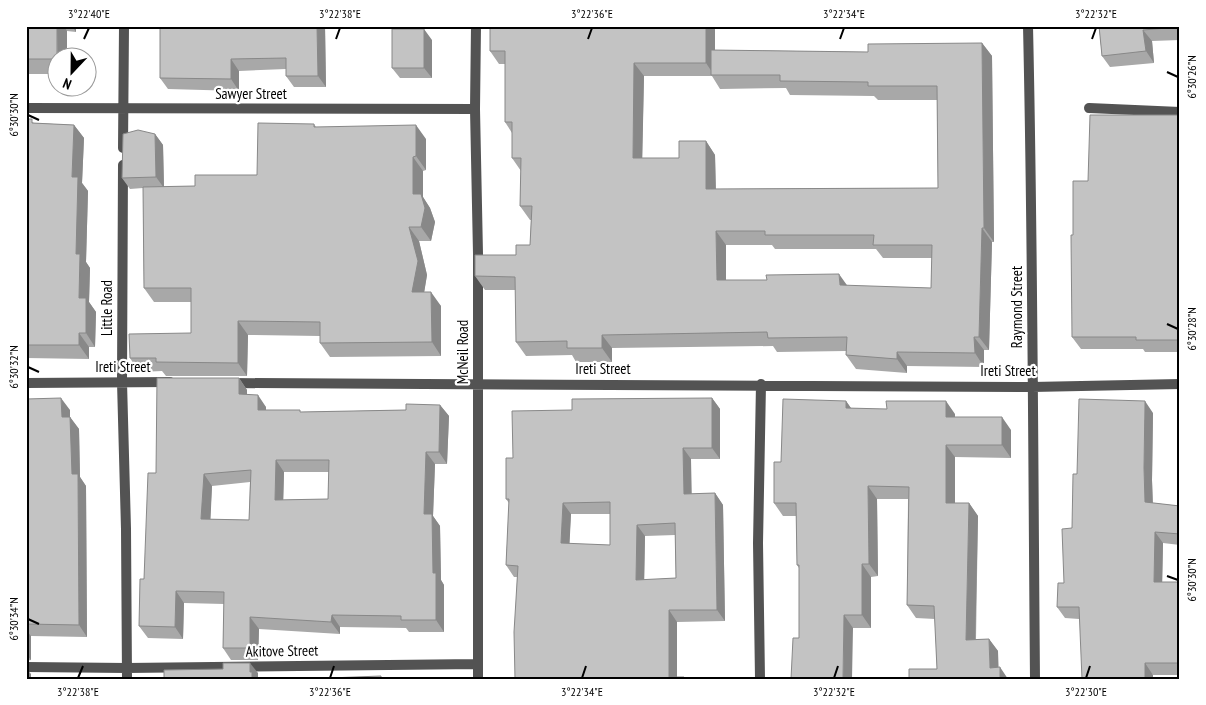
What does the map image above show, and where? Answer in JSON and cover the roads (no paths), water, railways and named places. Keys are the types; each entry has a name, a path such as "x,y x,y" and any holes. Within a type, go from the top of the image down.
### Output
{"street":[{"name":"Little Road","path":"124,26 122,382 126,529 127,679"},
{"name":"McNeil Road","path":"476,26 478,679"},
{"name":"Raymond Street","path":"1028,26 1032,215 1034,679"},
{"name":"Sawyer Street","path":"26,108 475,109"},
{"path":"1089,108 1180,112"},
{"name":"Ireti Street","path":"26,383 182,382"},
{"name":"Ireti Street","path":"221,383 760,384 1032,387 1180,384"},
{"path":"760,384 758,543 760,679"},
{"name":"Akitove Street","path":"26,667 127,668 478,664"}]}
